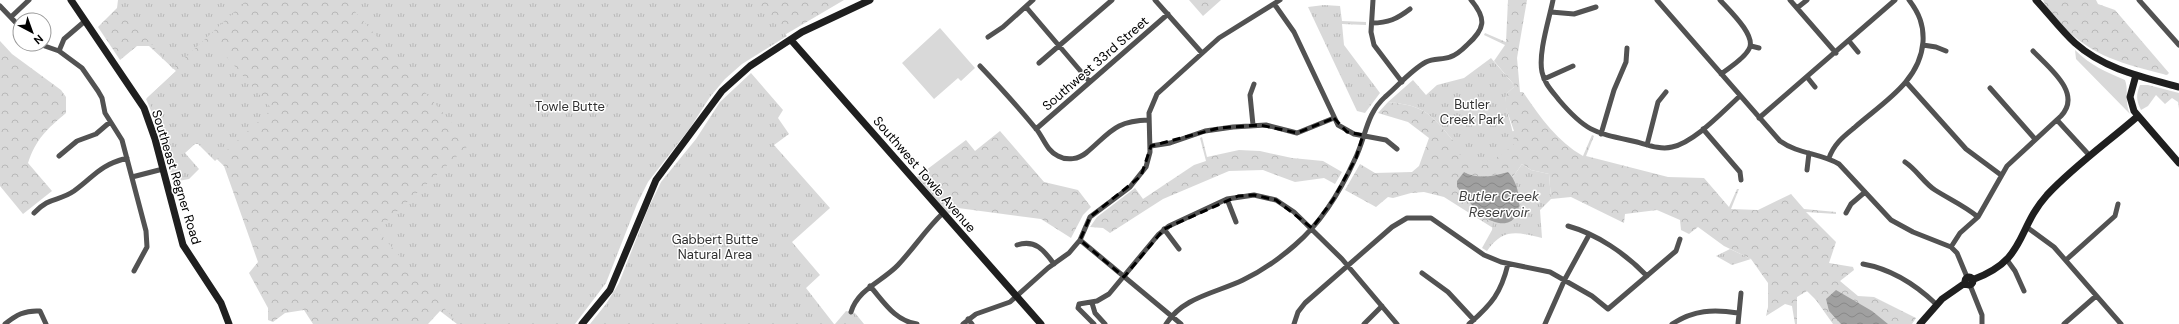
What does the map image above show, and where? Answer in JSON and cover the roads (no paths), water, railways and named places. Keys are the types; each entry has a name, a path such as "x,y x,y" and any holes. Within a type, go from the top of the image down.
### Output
{"main road":[{"name":"Southeast Regner Road","path":"71,0 144,108 151,124 183,245 221,303 229,324"},
{"path":"582,324 610,290 656,180 714,100 745,70 808,29 870,0"},
{"path":"2036,0 2081,48 2114,67 2179,87"},
{"name":"Southwest Towle Avenue","path":"791,40 1040,324"},
{"path":"2136,75 2130,98 2137,115 2179,163"},
{"path":"1920,324 1936,304 1952,290 1994,270 2007,260 2018,247 2048,194 2137,115"}],"street":[{"path":"0,6 11,17 30,0"},
{"path":"988,37 1003,27 1033,0"},
{"path":"1040,63 1112,0"},
{"path":"1156,0 1202,53"},
{"path":"963,324 968,319 985,310 1006,304 1017,297 1054,264 1069,253 1080,240 1090,217 1130,187 1141,176 1150,158 1151,146 1149,120 1152,104 1157,94 1220,38 1280,0"},
{"path":"1373,0 1371,32 1374,45 1402,82"},
{"path":"1166,324 1172,316 1188,302 1230,286 1263,269 1296,244 1312,228 1338,190 1356,158 1363,135 1375,107 1426,62 1455,55 1480,32 1482,20 1478,9 1471,0"},
{"path":"1553,0 1541,60 1544,79 1576,119 1588,129 1601,134 1659,148 1673,147 1683,143 1703,129 1740,96"},
{"path":"1657,0 1759,118 1785,144 1809,153 1829,158 1847,172 1891,220 1913,232 1951,247 1957,253 1969,281 1982,315 1982,324"},
{"path":"1720,0 1747,32 1751,46"},
{"path":"1790,0 1836,53"},
{"path":"1797,8 1807,0"},
{"path":"1759,118 1836,53 1895,0"},
{"path":"1829,158 1838,141 1906,82 1918,67 1923,28 1920,18 1908,0"},
{"path":"2139,0 2179,45"},
{"path":"1275,4 1294,32 1334,118 1342,129 1354,134 1386,140 1397,149"},
{"path":"1551,12 1574,14 1596,6"},
{"path":"1026,7 1090,81"},
{"path":"1372,23 1385,23 1394,20 1410,8"},
{"name":"Southwest 33rd Street","path":"1036,129 1168,14"},
{"path":"59,51 64,39 85,20"},
{"path":"1849,41 1858,52"},
{"path":"1922,45 1936,47 1946,51"},
{"path":"1722,74 1744,55 1751,46"},
{"path":"1751,46 1759,48"},
{"path":"1601,134 1614,90 1626,62 1628,48"},
{"path":"52,49 59,51 82,68 98,91 110,122 122,140 149,248 134,271"},
{"path":"1951,247 1960,233 1978,216 2001,175 2015,158 2064,114 2068,104 2066,89 2033,51"},
{"path":"980,66 1036,129 1051,152 1062,158 1075,159 1085,154 1114,128 1123,123 1149,120"},
{"path":"1544,79 1573,66"},
{"path":"1807,77 1815,87"},
{"path":"1906,82 1966,149 2001,175"},
{"path":"1253,125 1250,95 1254,84"},
{"path":"1990,88 2035,139"},
{"path":"1646,145 1658,102 1666,92"},
{"path":"1151,146 1170,143 1205,131 1253,125 1272,126 1297,133 1334,118"},
{"path":"2058,120 2090,156"},
{"path":"59,156 77,141 96,134 110,122"},
{"path":"1703,129 1740,172 1741,180"},
{"path":"1807,170 1809,153"},
{"path":"34,213 49,200 74,190 103,166 126,158"},
{"path":"1905,162 1915,169 1934,190 1965,206 1978,216"},
{"path":"132,177 163,169"},
{"path":"1846,213 1851,204 1865,192"},
{"path":"1094,324 1078,308 1079,304 1092,302 1109,294 1164,229 1227,199 1249,195 1271,198 1290,209 1312,228 1348,266 1397,324"},
{"path":"1227,199 1236,222"},
{"path":"2066,260 2115,216 2118,204"},
{"path":"851,312 856,302 870,286 898,265 926,229 943,213"},
{"path":"1294,324 1298,312 1304,303 1392,227 1407,218 1431,218 1482,254 1508,264 1544,270 1565,280 1592,296 1608,309 1676,251 1680,239"},
{"path":"1568,226 1589,235 1628,258 1647,276"},
{"path":"2028,228 2048,242 2066,260 2121,324"},
{"path":"1164,229 1179,249"},
{"path":"1545,324 1565,280 1589,235"},
{"path":"1080,240 1181,324"},
{"path":"1017,245 1027,242 1036,245 1045,252 1054,264"},
{"path":"2007,260 2015,271 2024,291"},
{"path":"1469,324 1495,299 1502,286 1508,264"},
{"path":"1863,264 1871,265 1910,282 1936,304"},
{"path":"1422,273 1448,292 1474,320"},
{"path":"870,286 898,318 907,323 917,324"},
{"path":"1738,324 1741,292"},
{"path":"2064,324 2096,296"},
{"path":"1092,302 1095,313 1105,324"},
{"path":"1364,324 1382,306"},
{"path":"5,324 15,316 30,310 40,311 46,324"},
{"path":"1672,324 1688,315 1705,310 1738,313"},
{"path":"968,319 972,324"}],"water":[{"name":"Butler Creek Reservoir","path":"1464,172 1480,177 1508,172 1517,188 1519,198 1519,207 1516,215 1511,221 1503,223 1492,221 1477,211 1457,187 1457,181"},
{"path":"1836,290 1872,311 1888,324 1841,324 1829,311 1826,299"}],"park label":[{"name":"Towle Butte","path":"570,106"},
{"name":"Butler Creek Park","path":"1472,112"},
{"name":"Gabbert Butte Natural Area","path":"715,246"}]}
